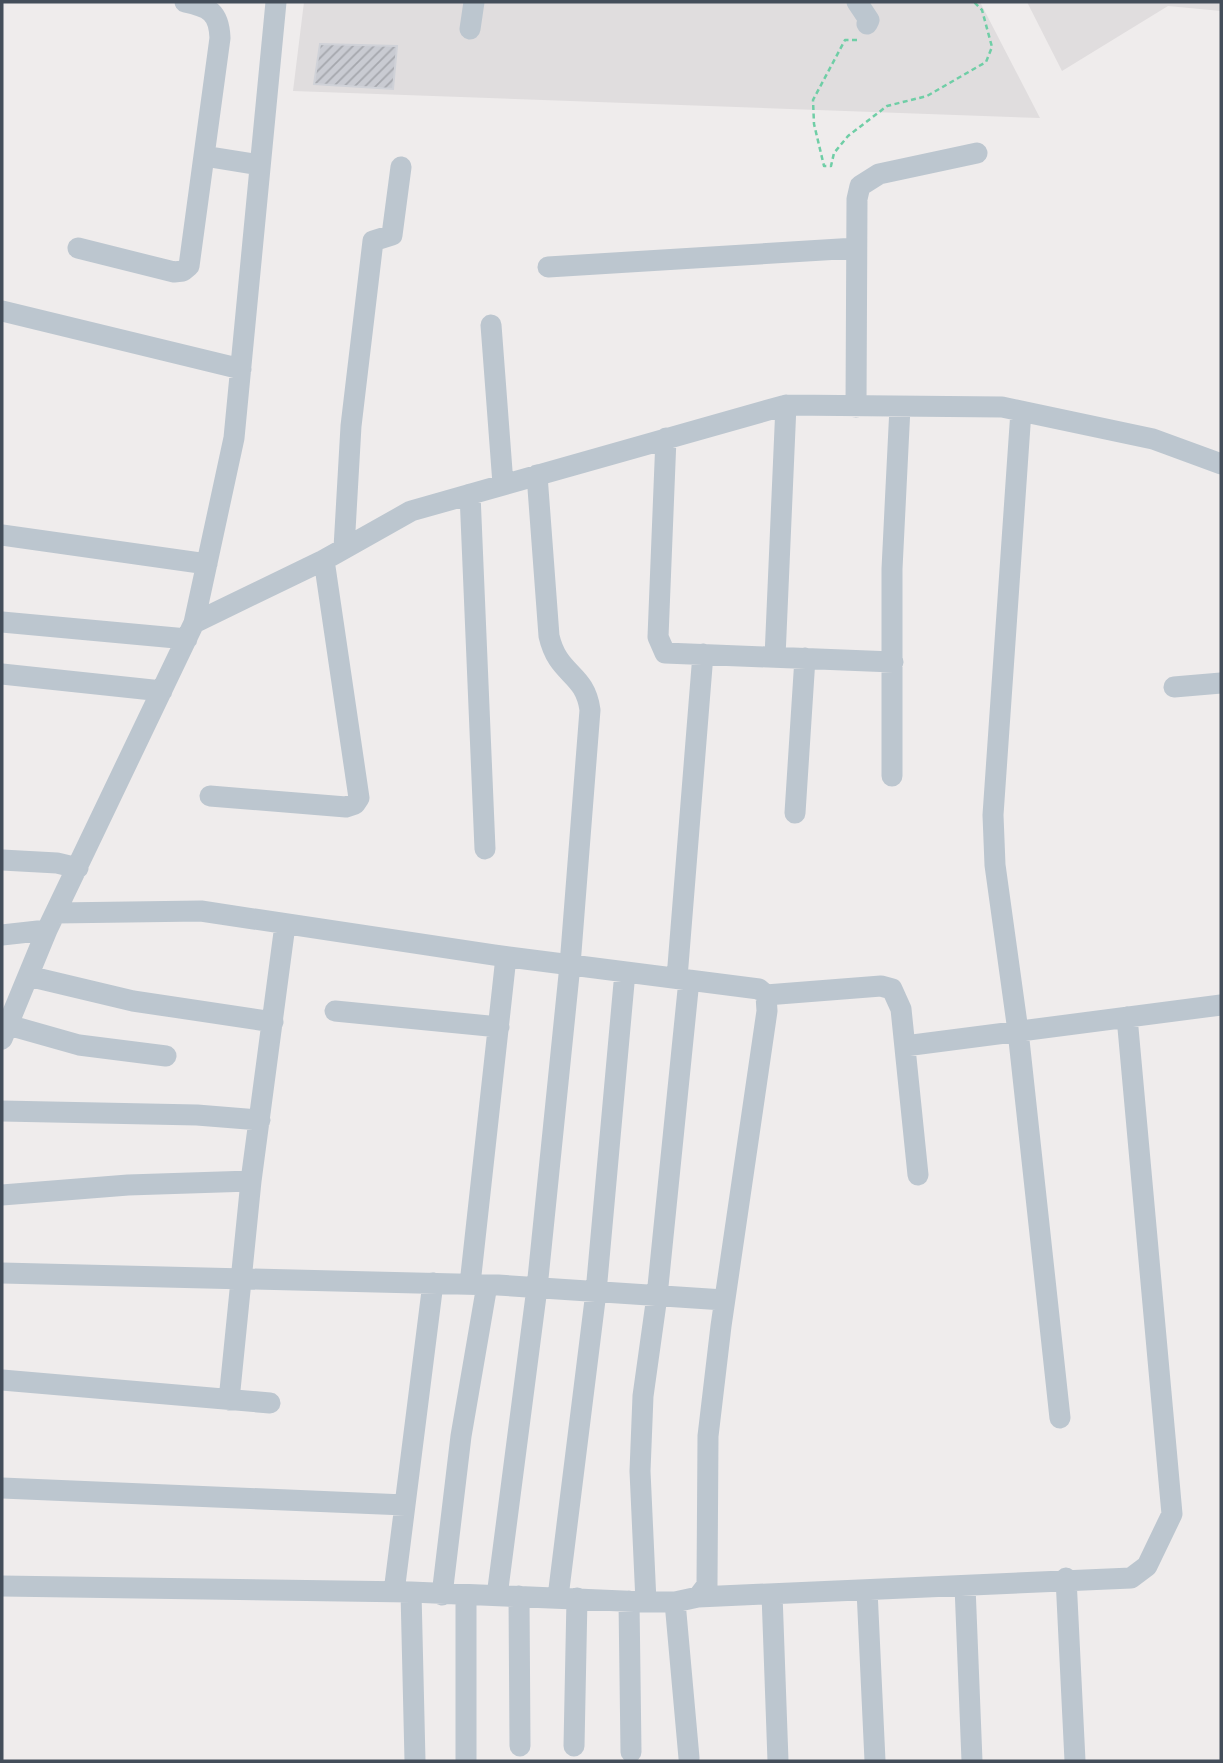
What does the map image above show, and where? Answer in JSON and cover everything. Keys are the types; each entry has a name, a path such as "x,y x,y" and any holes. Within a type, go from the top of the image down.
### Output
{"street":[{"path":"78,248 174,272 183,271 189,266 219,27 217,16 211,10 185,2"},
{"path":"166,1056 5,1032 52,922 191,631 234,438 276,2"},
{"path":"470,29 474,2"},
{"path":"857,2 869,20 867,24"},
{"path":"856,407 856,248 857,199 860,186 868,178 977,153"},
{"path":"204,156 260,165"},
{"path":"344,548 351,426 373,241 392,235 401,167"},
{"path":"548,267 856,248"},
{"path":"2,311 241,369"},
{"path":"491,325 503,484"},
{"path":"775,657 786,405"},
{"path":"2,622 191,631 411,511 786,405 1002,407 1153,439 1221,464"},
{"path":"892,776 892,569 900,407"},
{"path":"1021,411 993,815 995,865 1018,1031 1060,1418"},
{"path":"666,438 658,636 665,653 893,662"},
{"path":"497,1596 537,1288 570,965 590,710 588,692 554,655 549,636 537,475"},
{"path":"470,494 485,849"},
{"path":"2,535 207,564"},
{"path":"210,796 346,807 355,804 359,798 324,560"},
{"path":"631,1752 643,1396 657,1296 683,979 703,654"},
{"path":"795,813 805,658"},
{"path":"2,674 162,691"},
{"path":"1174,687 1221,683"},
{"path":"2,860 57,863 78,868"},
{"path":"2,935 52,922 201,911 506,957 760,989 766,995 767,1011 724,1300 708,1436 707,1585 698,1598"},
{"path":"229,1400 251,1181 285,925"},
{"path":"442,1595 479,1285 506,957"},
{"path":"574,1746 567,1597 625,972"},
{"path":"28,976 132,1001 273,1021"},
{"path":"766,995 881,986 892,989 898,998 905,1046 918,1175"},
{"path":"905,1046 1221,1005"},
{"path":"335,1011 499,1027"},
{"path":"2,1586 402,1592 675,1602 772,1594 1131,1578 1147,1566 1172,1514 1127,1017"},
{"path":"2,1111 197,1115 260,1120"},
{"path":"2,1195 128,1185 251,1181"},
{"path":"2,1273 433,1283 724,1300"},
{"path":"415,1761 402,1592 405,1505 433,1283"},
{"path":"2,1380 270,1403"},
{"path":"2,1488 405,1505"},
{"path":"1066,1580 1075,1761"},
{"path":"965,1586 972,1761"},
{"path":"867,1590 875,1761"},
{"path":"772,1594 778,1761"},
{"path":"466,1595 467,1761"},
{"path":"519,1596 520,1746"},
{"path":"675,1602 689,1758"}],"path":[{"path":"867,24 860,40 845,40 813,100 814,124 824,166 831,166 834,153 848,136 887,106 927,96 986,62 992,47 982,10 974,2"}],"shaded area":[{"path":"304,2 980,2 1040,118 293,91"},
{"path":"1027,2 1221,2 1221,11 1168,6 1062,71"}],"building":[{"path":"320,44 397,46 393,89 314,84"}]}
